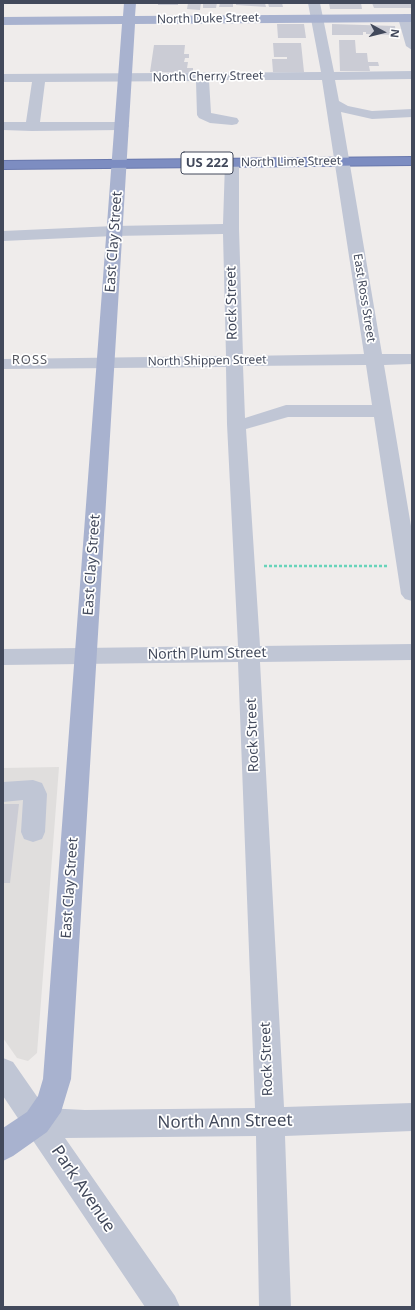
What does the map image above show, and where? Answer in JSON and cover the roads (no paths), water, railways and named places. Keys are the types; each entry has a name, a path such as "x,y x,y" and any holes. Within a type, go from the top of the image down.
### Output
{"highway":[{"name":"North Lime Street","path":"3,165 412,161"}],"main road":[{"name":"East Clay Street","path":"37,1122 50,1102 57,1079 130,3"},
{"name":"North Duke Street","path":"3,21 129,20 315,11 408,18"},
{"path":"3,1146 37,1122"}],"street":[{"name":"East Ross Street","path":"315,11 328,75 412,594"},
{"path":"408,18 412,46"},
{"name":"North Cherry Street","path":"3,78 412,75"},
{"path":"202,77 204,115 210,119 232,121"},
{"path":"32,127 39,78"},
{"path":"332,103 344,109 372,115 412,113"},
{"path":"3,126 122,126"},
{"name":"Rock Street","path":"232,163 231,229 236,424 249,653 270,1122 276,1307"},
{"path":"3,236 114,231 231,229"},
{"name":"North Shippen Street","path":"3,364 412,359"},
{"path":"236,424 256,422 286,411 382,411"},
{"name":"North Plum Street","path":"3,657 412,652"},
{"path":"3,792 33,790 35,794 33,832"},
{"name":"Park Avenue","path":"3,1072 164,1307"},
{"name":"North Ann Street","path":"37,1122 85,1124 270,1122 412,1117"}],"district":[{"name":"ROSS","path":"30,360"}]}
